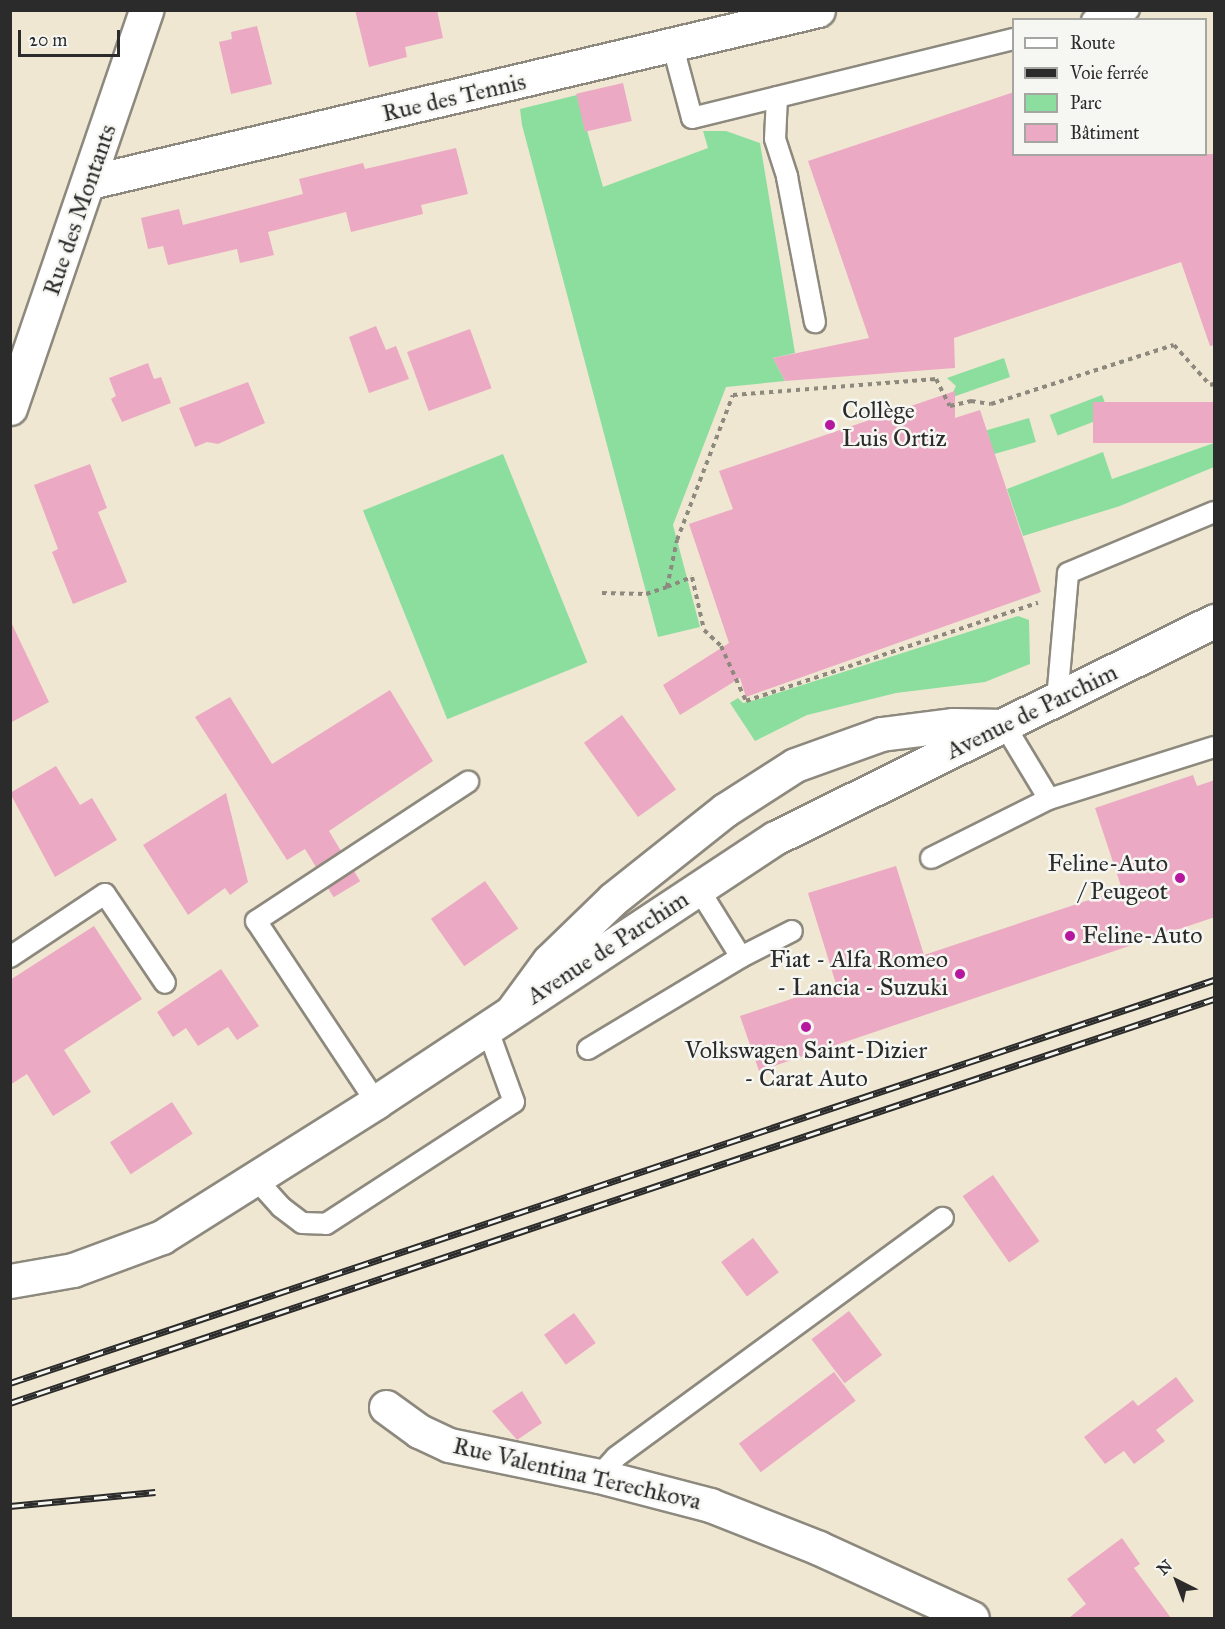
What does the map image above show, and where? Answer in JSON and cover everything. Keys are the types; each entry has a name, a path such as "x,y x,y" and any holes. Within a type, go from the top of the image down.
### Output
{"street":[{"name":"Rue des Montants","path":"10,408 90,182 146,10"},
{"name":"Rue des Tennis","path":"90,182 673,47 818,10"},
{"name":"Avenue de Parchim","path":"10,1281 73,1270 162,1237 376,1102 775,838 1215,621"},
{"path":"499,1020 549,961 613,899 725,810 795,765 880,734 953,725 1005,726"},
{"name":"Rue Valentina Terechkova","path":"386,1407 419,1431 449,1445 599,1476 710,1505 819,1548 972,1618"}],"lane":[{"path":"1099,18 1129,10"},
{"path":"673,47 692,118 1012,39"},
{"path":"777,97 775,139 787,177 815,322"},
{"path":"1058,700 1068,573 1215,512"},
{"path":"1005,726 1048,799"},
{"path":"931,858 1048,799 1215,747"},
{"path":"376,1102 256,921 468,782"},
{"path":"698,888 741,957"},
{"path":"10,957 105,894 165,983"},
{"path":"588,1049 741,957 792,931"},
{"path":"255,1178 281,1207 302,1223 326,1224 514,1102 499,1020"},
{"path":"599,1476 616,1457 943,1218"}],"path":[{"path":"668,587 677,540 733,395 936,379 950,406 971,401 991,404 1174,345 1210,385 1215,384"},
{"path":"602,593 646,594 692,577 704,630 721,645 746,700 1039,603 1068,573"}],"green space":[{"path":"577,95 603,187 708,148 703,131 726,131 760,143 795,353 773,358 785,381 726,387 673,525 700,627 658,637 522,125 520,109"},
{"path":"1004,358 1010,377 950,398 956,386 947,378"},
{"path":"1102,395 1110,416 1058,436 1050,415"},
{"path":"1029,418 1036,442 994,454 987,430"},
{"path":"1214,443 1214,467 1120,506 1023,536 1007,489 1103,452 1112,479"},
{"path":"503,454 587,663 447,719 363,511"},
{"path":"1018,616 1029,620 1030,664 985,682 896,693 807,715 755,741 730,703 738,698 743,703 759,699"}],"building":[{"path":"355,10 437,10 443,38 405,47 407,57 369,67"},
{"path":"257,26 272,84 231,94 219,42 232,39 231,32"},
{"path":"623,83 632,121 585,132 576,94"},
{"path":"1012,93 1012,156 1207,156 1207,154 1215,154 1215,345 1210,346 1181,262 954,338 955,368 785,381 773,358 869,338 808,161"},
{"path":"456,148 468,194 421,205 423,214 351,232 346,212 268,232 274,255 240,263 237,249 168,265 163,246 148,249 141,218 179,209 183,225 303,194 299,179 363,163 365,169"},
{"path":"376,326 386,350 396,346 409,379 369,393 349,337"},
{"path":"470,329 492,388 429,411 407,352"},
{"path":"148,363 154,379 161,377 171,403 122,422 111,399 116,396 109,378"},
{"path":"248,382 265,423 218,444 207,442 195,447 179,408"},
{"path":"955,391 955,418 980,410 1041,592 746,697 740,678 680,715 663,685 729,643 689,524 733,509 719,471"},
{"path":"1093,402 1214,402 1214,443 1093,443"},
{"path":"90,464 107,508 98,512 127,582 73,604 52,552 58,549 34,485"},
{"path":"10,620 49,702 10,723"},
{"path":"390,690 433,761 329,831 341,851 316,867 305,849 287,860 195,717 230,697 272,764"},
{"path":"622,715 676,789 638,817 584,743"},
{"path":"56,766 80,805 92,798 117,840 55,877 10,793"},
{"name":"Feline-Auto","path":"1193,775 1197,786 1215,780 1215,917 759,1071 740,1016 836,984 808,893 896,866 924,955 1122,889 1095,808"},
{"path":"226,793 248,882 230,895 225,888 188,915 143,845"},
{"path":"354,871 360,881 334,897 327,887"},
{"path":"485,881 518,929 464,966 431,919"},
{"path":"94,926 142,999 64,1050 91,1092 53,1116 27,1074 10,1085 10,980"},
{"path":"221,969 259,1026 237,1040 228,1027 198,1046 186,1028 173,1037 157,1012"},
{"path":"172,1102 193,1134 131,1174 110,1142"},
{"path":"993,1175 1039,1241 1009,1263 963,1196"},
{"path":"753,1238 779,1272 747,1296 721,1262"},
{"path":"849,1311 882,1355 845,1383 811,1339"},
{"path":"574,1313 596,1343 566,1365 544,1335"},
{"path":"834,1372 856,1401 761,1472 739,1444"},
{"path":"1176,1377 1194,1401 1156,1430 1165,1441 1134,1464 1124,1451 1105,1464 1084,1437 1133,1400 1138,1406"},
{"path":"522,1391 542,1423 517,1440 492,1411"},
{"path":"1122,1538 1140,1564 1134,1568 1171,1618 1069,1618 1086,1604 1067,1579"}],"railway":[{"path":"10,1383 1214,980"},
{"path":"10,1403 1214,999"},
{"path":"10,1506 155,1492"}],"place":[{"name":"Collège Luis Ortiz","path":"830,425"},
{"name":"Feline-Auto / Peugeot","path":"1180,878"},
{"name":"Feline-Auto","path":"1070,936"},
{"name":"Fiat - Alfa Romeo - Lancia - Suzuki","path":"960,974"},
{"name":"Volkswagen Saint-Dizier - Carat Auto","path":"806,1027"}]}
